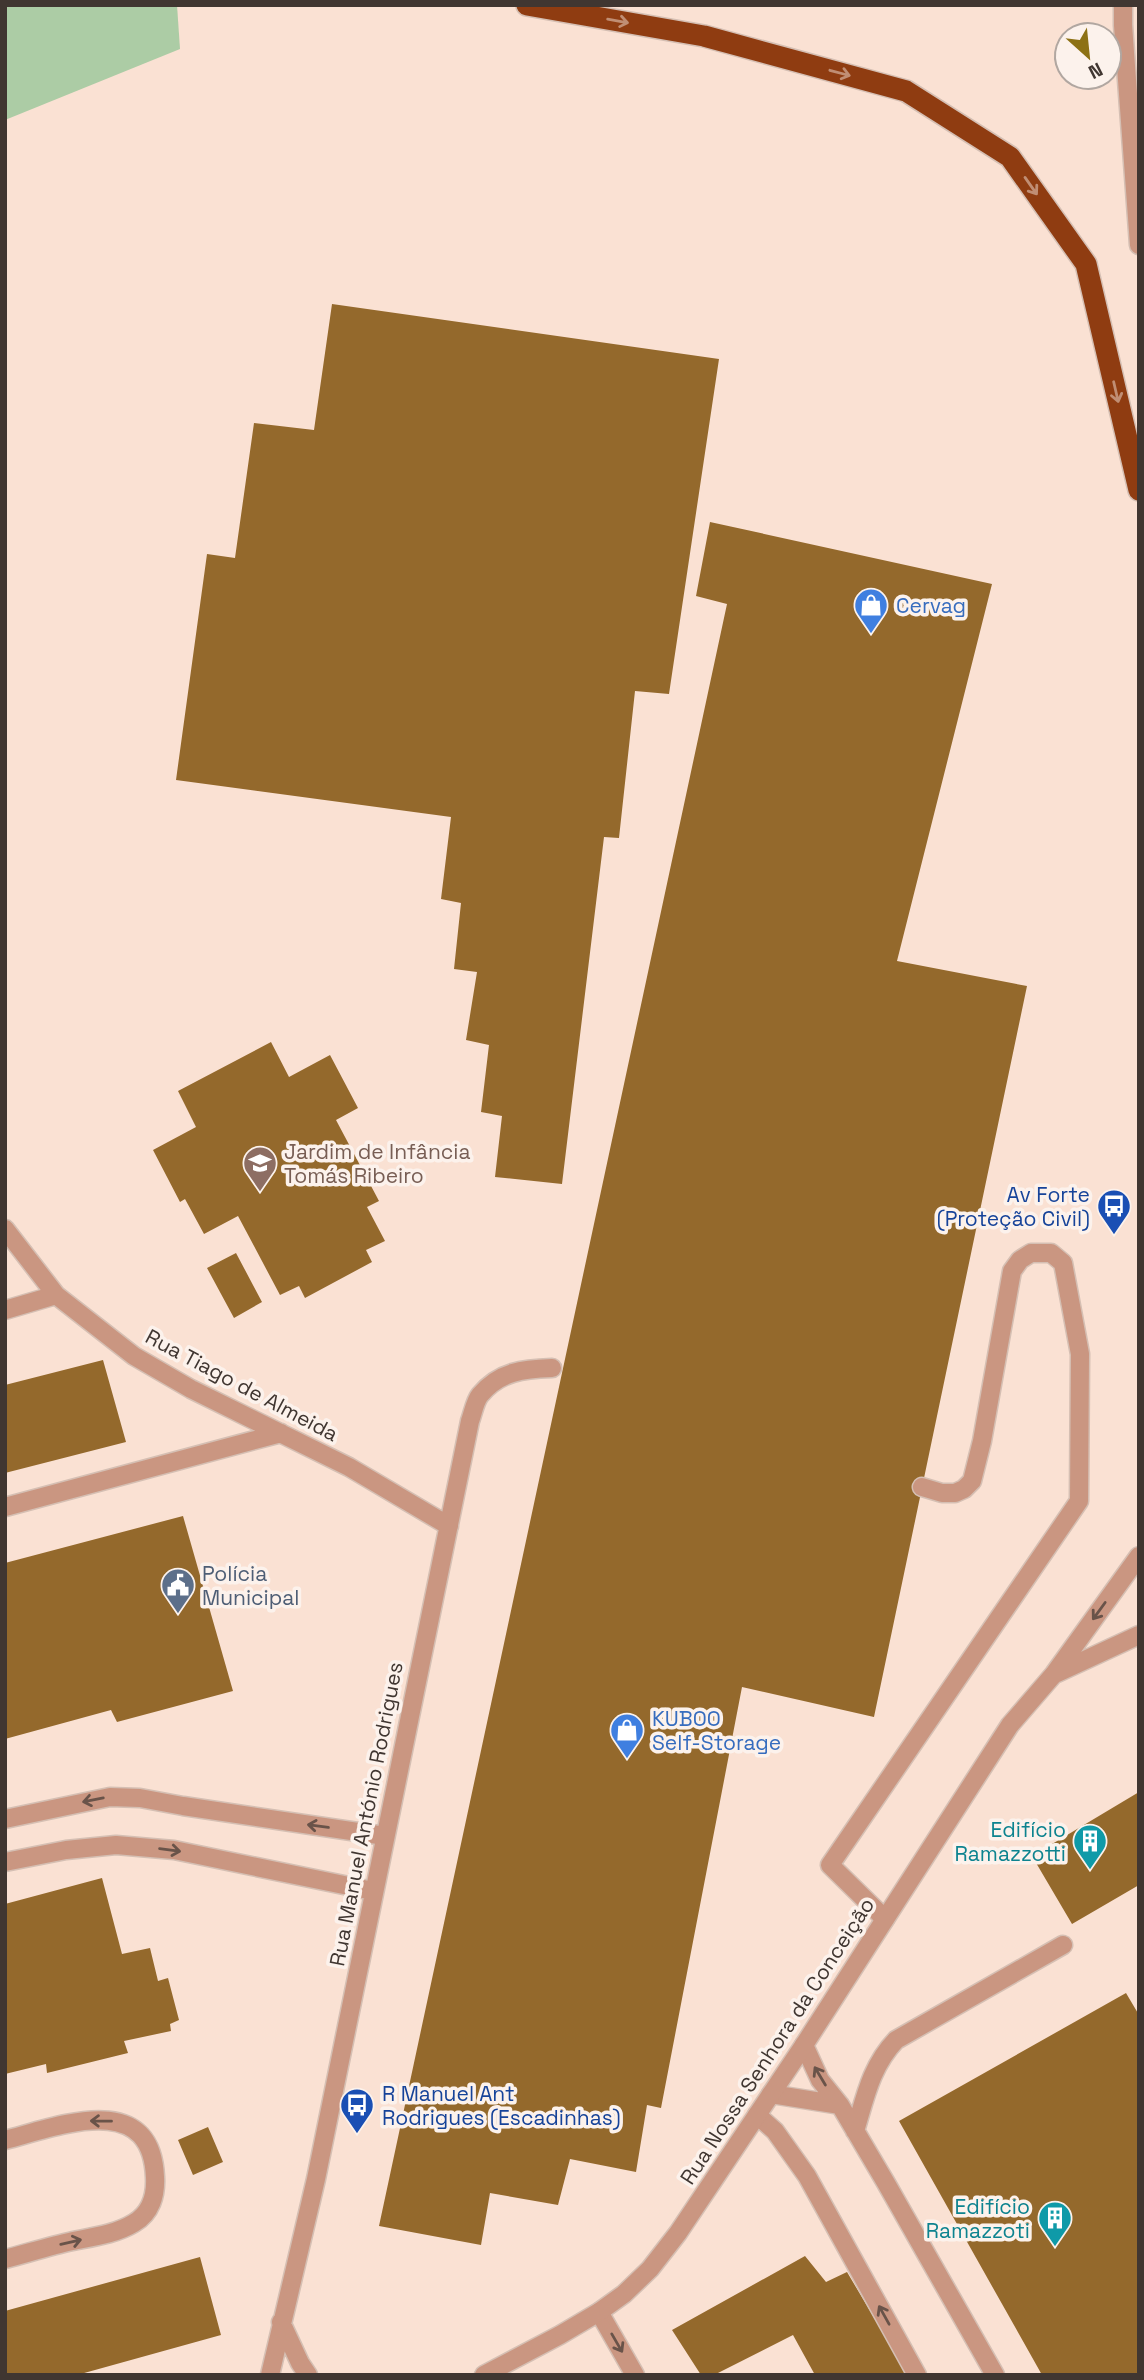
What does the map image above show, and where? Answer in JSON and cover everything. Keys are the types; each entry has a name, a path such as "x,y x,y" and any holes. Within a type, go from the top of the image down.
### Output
{"highway":[{"path":"527,5 704,36 906,91 1010,157 1086,264 1139,490"}],"street":[{"path":"1123,5 1139,245"},
{"name":"Rua Tiago de Almeida","path":"5,1229 56,1295 134,1356 191,1389 349,1467 449,1526"},
{"path":"885,1919 830,1865 1079,1501 1080,1354 1063,1264 1051,1253 1031,1253 1020,1260 1012,1271 982,1441 972,1481 955,1493 942,1493 922,1487"},
{"path":"5,1310 56,1295"},
{"name":"Rua Manuel António Rodrigues","path":"270,2375 316,2179 470,1421 479,1396 497,1381 520,1369 552,1368"},
{"path":"5,1507 281,1433"},
{"name":"Rua Nossa Senhora da Conceição","path":"484,2375 598,2312 624,2294 650,2269 678,2233 804,2045 1010,1725 1054,1674 1139,1556"},
{"name":"Rua Nossa Senhora da Conceição","path":"1054,1674 1139,1635"},
{"path":"5,1819 110,1797 140,1798 385,1836"},
{"path":"5,1862 66,1850 116,1845 174,1850 373,1891"},
{"path":"855,2131 869,2083 882,2054 895,2040 1063,1945"},
{"path":"804,2045 820,2080 840,2105 995,2375"},
{"path":"771,2094 840,2105"},
{"path":"757,2115 775,2131 807,2176 917,2375"},
{"path":"5,2140 69,2123 98,2119 120,2122 138,2131 147,2143 155,2169 156,2186 152,2205 136,2222 110,2233 5,2259"},
{"path":"598,2312 635,2375"},
{"path":"281,2322 308,2375"}],"green space":[{"path":"5,5 177,5 180,49 5,120"}],"building":[{"path":"332,304 719,359 669,694 635,691 619,838 604,837 562,1184 495,1177 502,1116 481,1112 489,1045 466,1040 477,972 454,969 461,903 441,899 451,817 176,780 207,554 235,558 254,423 314,430"},
{"path":"710,522 992,584 897,961 1027,986 874,1717 742,1687 661,2108 647,2105 636,2172 570,2159 558,2205 490,2193 481,2245 379,2226 727,604 696,596"},
{"path":"271,1042 289,1077 330,1055 358,1108 336,1120 379,1201 367,1207 385,1241 366,1250 372,1262 305,1298 299,1286 280,1295 238,1216 204,1234 185,1199 180,1202 153,1150 196,1127 178,1091"},
{"path":"236,1253 262,1302 234,1318 207,1268"},
{"path":"103,1360 126,1442 5,1473 5,1385"},
{"path":"183,1516 233,1691 117,1722 111,1710 5,1739 5,1563"},
{"name":"Edifício Ramazzotti","path":"1139,1792 1139,1885 1072,1924 1032,1856"},
{"path":"102,1878 122,1954 150,1948 158,1981 168,1978 179,2020 170,2024 171,2031 124,2041 128,2053 47,2073 46,2064 5,2074 5,1904"},
{"name":"Edifício Ramazzoti","path":"1126,1993 1139,2015 1139,2375 1042,2375 899,2121"},
{"path":"208,2127 223,2162 193,2175 178,2140"},
{"path":"805,2256 826,2282 847,2272 908,2375 815,2375 793,2335 714,2375 701,2375 672,2330"},
{"path":"200,2257 221,2335 77,2375 5,2375 5,2311"}],"place":[{"name":"Cervag","path":"871,635"},
{"name":"Jardim de Infância Tomás Ribeiro","path":"260,1193"},
{"name":"Av Forte (Proteção Civil)","path":"1114,1236"},
{"name":"Polícia Municipal","path":"178,1615"},
{"name":"KUBOO Self-Storage","path":"627,1760"},
{"name":"Edifício Ramazzotti","path":"1090,1871"},
{"name":"R Manuel Ant Rodrigues (Escadinhas)","path":"357,2135"},
{"name":"Edifício Ramazzoti","path":"1055,2248"}]}
